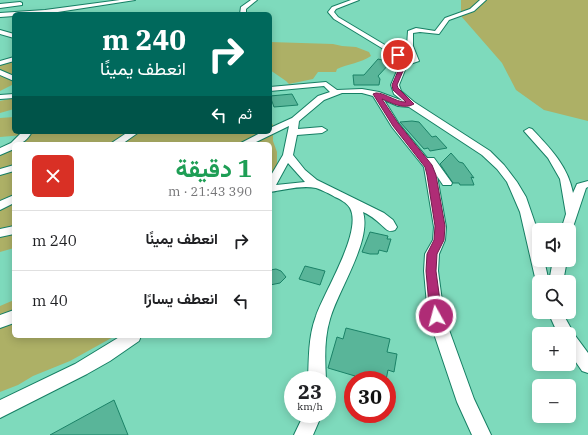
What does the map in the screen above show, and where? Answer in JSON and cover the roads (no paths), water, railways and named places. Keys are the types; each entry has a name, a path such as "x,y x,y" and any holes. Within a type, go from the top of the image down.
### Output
{"street":[{"path":"45,12 132,0"},
{"path":"243,12 243,8 254,0"},
{"path":"356,0 334,8 331,12 332,15 398,55 404,64"},
{"path":"483,0 468,12 447,19 437,33 419,30 413,30 410,32 410,46 414,61 404,64 394,85 397,92 411,104 496,162 512,181 523,201 540,275"},
{"path":"0,6 20,4"},
{"path":"0,15 12,14"},
{"path":"0,32 12,35"},
{"path":"0,63 12,60"},
{"path":"0,72 12,78"},
{"path":"272,89 326,84 335,92"},
{"path":"272,131 295,120 320,98 335,92 352,90 376,94 400,104 411,104"},
{"path":"376,94 395,124 429,167 432,175 440,226 439,240 432,254 431,271 436,316 466,402 482,435"},
{"path":"0,97 12,96"},
{"path":"272,183 288,155 295,120"},
{"path":"293,132 322,130"},
{"path":"529,131 552,157 564,179 572,214"},
{"path":"17,142 26,134"},
{"path":"118,142 131,134"},
{"path":"248,142 265,134"},
{"path":"0,152 12,145"},
{"path":"418,154 425,156 433,162 446,183"},
{"path":"288,155 302,174 317,184 375,213 391,227"},
{"path":"0,172 12,169"},
{"path":"272,187 317,184"},
{"path":"569,223 581,186 588,184"},
{"path":"0,206 12,199"},
{"path":"317,371 317,342 323,315 344,269 359,226 360,218 353,203"},
{"path":"0,233 12,230"},
{"path":"0,322 12,317"},
{"path":"0,409 86,366 104,356 130,338"},
{"path":"576,349 588,366"},
{"path":"304,435 309,423"}]}
